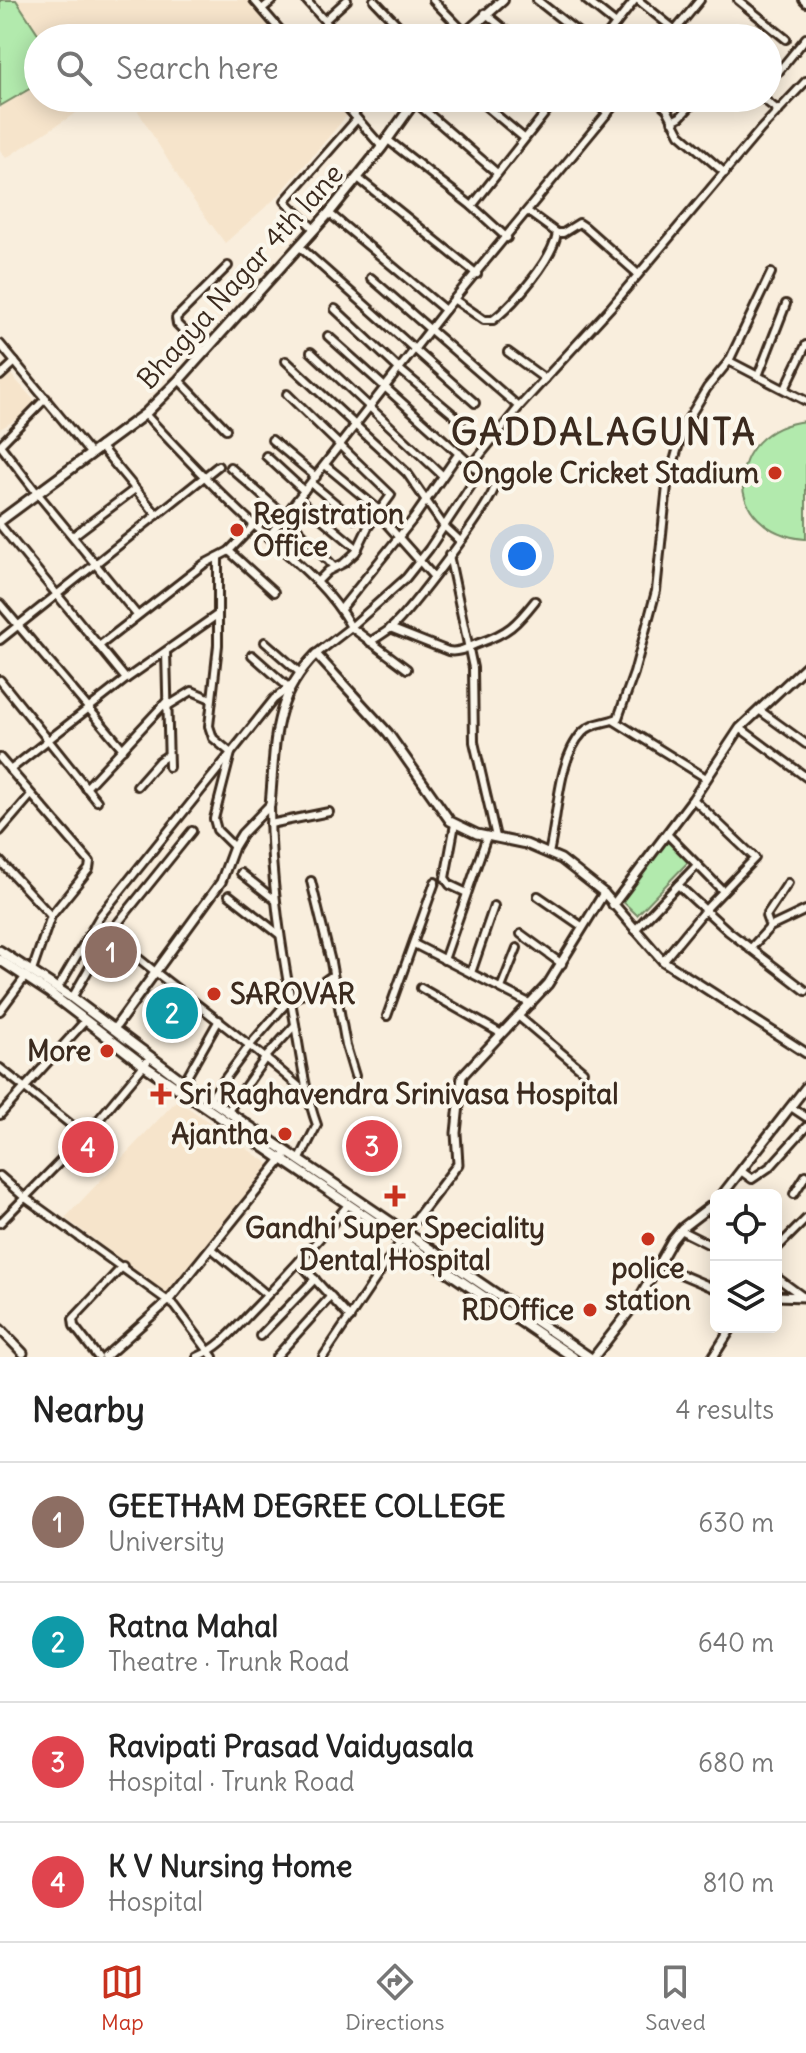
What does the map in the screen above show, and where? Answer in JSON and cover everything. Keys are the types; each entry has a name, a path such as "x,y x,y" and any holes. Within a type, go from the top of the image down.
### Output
{"main road":[{"path":"475,24 496,2"},
{"name":"Bhagya Nagar 4th lane","path":"0,523 145,414 179,380 329,213 408,112"},
{"path":"0,951 108,1038 228,1111 348,1205 403,1237"},
{"path":"0,960 58,988 114,1029 148,1062 285,1157 299,1161 571,1354 588,1356"}],"street":[{"path":"254,0 275,24"},
{"path":"262,9 273,0"},
{"path":"306,0 327,23 347,0"},
{"path":"374,0 396,24"},
{"path":"433,0 454,24"},
{"path":"537,0 567,24"},
{"path":"586,0 616,24 636,0 667,24"},
{"path":"680,24 698,3 689,0"},
{"path":"738,0 768,24"},
{"path":"485,13 498,24"},
{"path":"782,36 786,39"},
{"path":"782,67 806,38"},
{"path":"782,108 806,81"},
{"path":"352,112 385,144 472,206 507,238"},
{"path":"314,229 285,201 358,112"},
{"path":"429,112 497,173"},
{"path":"493,112 524,138"},
{"path":"472,206 545,112"},
{"path":"668,112 680,134 725,173"},
{"path":"672,121 685,112"},
{"path":"472,465 519,407 778,112"},
{"path":"268,537 445,310 608,113"},
{"path":"358,178 477,274"},
{"path":"527,211 557,233 563,233 579,223 638,274"},
{"path":"329,213 445,310"},
{"path":"455,300 484,320 493,320 522,290 553,250 557,233"},
{"path":"300,247 475,403"},
{"path":"205,353 175,321 228,266"},
{"path":"549,853 560,786 577,740 596,724 613,720 621,713 626,700 656,591 667,486 684,426 707,388 729,361 771,273"},
{"path":"371,278 519,407"},
{"path":"758,376 786,304"},
{"path":"335,309 461,421"},
{"path":"328,336 495,486 494,492 433,576 390,628 370,642"},
{"path":"0,344 90,453"},
{"path":"785,389 806,345"},
{"path":"311,352 442,475"},
{"path":"508,352 545,379"},
{"path":"286,361 407,473 443,525 459,540"},
{"path":"729,361 806,401"},
{"path":"0,376 15,362"},
{"path":"179,380 226,429"},
{"path":"287,394 390,493 390,499 378,511 358,549 317,582"},
{"path":"798,395 806,395"},
{"path":"46,398 0,445 137,615"},
{"path":"145,414 204,478 317,582 341,609 351,627 407,669"},
{"path":"272,440 354,519"},
{"path":"100,446 157,515"},
{"path":"341,609 427,501 459,453"},
{"path":"266,456 304,491"},
{"path":"325,465 378,511 433,576"},
{"path":"0,640 218,466"},
{"path":"230,467 285,516 334,567"},
{"path":"58,988 100,916 231,753 316,654 390,594 420,560 480,472"},
{"path":"73,536 135,489"},
{"path":"298,499 358,549"},
{"path":"0,523 126,679"},
{"path":"99,646 204,564 229,551 254,525"},
{"path":"229,551 274,592"},
{"path":"444,960 491,836 474,742 474,682 449,555"},
{"path":"218,557 217,660 210,733 220,746 231,753"},
{"path":"390,628 457,652 500,637 535,601"},
{"path":"0,604 123,749"},
{"path":"10,770 126,679 217,615"},
{"path":"265,642 299,672"},
{"path":"166,652 169,767"},
{"path":"316,654 388,733 429,788 443,813 455,824 549,853 579,871 604,893 663,961 806,1053"},
{"path":"252,655 289,686"},
{"path":"613,905 693,799 740,728 806,666"},
{"path":"0,680 97,801"},
{"path":"289,686 274,744 270,824 280,935 306,1093 317,1125 299,1161"},
{"path":"86,788 166,704 192,691 211,699"},
{"path":"759,710 806,744"},
{"path":"613,720 706,778"},
{"path":"740,728 806,777"},
{"path":"231,753 214,819 217,830 234,847"},
{"path":"137,786 168,755"},
{"path":"0,758 90,862 89,869 51,916 29,974 0,1011"},
{"path":"0,831 31,795"},
{"path":"663,961 705,910 755,858 693,799"},
{"path":"108,1038 221,882 242,834 270,805"},
{"path":"270,824 329,812"},
{"path":"455,824 445,878 450,885 467,893"},
{"path":"72,998 109,934 192,831"},
{"path":"667,834 723,891"},
{"path":"0,861 51,916"},
{"path":"635,930 697,865"},
{"path":"241,873 275,900"},
{"path":"311,881 355,1076"},
{"path":"387,1016 435,882"},
{"path":"770,927 766,916 788,883"},
{"path":"678,885 750,949 806,991"},
{"path":"323,1357 403,1237 458,1164 456,1133 462,1076 531,1004 562,964 604,893"},
{"path":"229,895 280,935"},
{"path":"538,896 583,927"},
{"path":"471,973 494,906"},
{"path":"750,949 770,927 806,910"},
{"path":"109,934 156,974 266,1057 306,1093"},
{"path":"521,934 562,964"},
{"path":"414,944 531,1004"},
{"path":"501,988 517,948"},
{"path":"210,1099 250,1045 290,999 309,992 333,975"},
{"path":"421,988 500,1033"},
{"path":"518,1016 583,1071"},
{"path":"184,1082 219,1020"},
{"path":"0,1115 85,1021"},
{"path":"228,1111 266,1057 295,1025"},
{"path":"0,1223 85,1136 148,1062"},
{"path":"0,1068 85,1136"},
{"path":"727,1189 806,1087"},
{"path":"791,1107 806,1117"},
{"path":"741,1171 752,1179 762,1173 806,1127"},
{"path":"105,1357 168,1301 285,1157"},
{"path":"794,1194 806,1175"},
{"path":"0,1176 24,1197 175,1306 211,1355"},
{"path":"197,1357 211,1355 348,1205"},
{"path":"588,1356 639,1299 680,1230 709,1209"},
{"path":"782,1243 806,1219"},
{"path":"680,1230 710,1245"},
{"path":"211,1248 267,1295"},
{"path":"299,1262 350,1318"},
{"path":"659,1265 710,1286"},
{"path":"98,1357 74,1326 73,1319 123,1266"},
{"path":"260,1336 315,1279"},
{"path":"782,1281 804,1296"},
{"path":"276,1357 331,1296"},
{"path":"782,1296 804,1296"},
{"path":"0,1329 22,1356"},
{"path":"713,1357 728,1333"}],"shaded area":[{"path":"0,0 252,0 273,24 24,24 24,112 77,112 6,158 0,150"},
{"path":"139,112 350,112 278,196 225,243 188,193"},
{"path":"0,362 39,406 0,429"},
{"path":"177,1100 272,1166 168,1295 65,1218"}],"green space":[{"path":"0,0 16,0 32,24 24,24 24,92 0,106"},
{"name":"Ongole Cricket Stadium","path":"806,421 805,539 777,532 758,518 746,501 742,480 747,460 759,442 778,428"},
{"path":"669,832 692,858 637,915 617,896"}],"place":[{"name":"Ongole Cricket Stadium","path":"775,473"},
{"name":"Registration Office","path":"237,530"},
{"name":"GEETHAM DEGREE COLLEGE","path":"111,952"},
{"name":"SAROVAR","path":"214,994"},
{"name":"Ratna Mahal","path":"172,1013"},
{"name":"More","path":"107,1051"},
{"name":"Sri Raghavendra Srinivasa Hospital","path":"161,1094"},
{"name":"Ajantha","path":"285,1134"},
{"name":"Ravipati Prasad Vaidyasala","path":"372,1146"},
{"name":"K V Nursing Home","path":"88,1147"},
{"name":"Gandhi Super Speciality Dental Hospital","path":"395,1196"},
{"name":"police station","path":"648,1239"},
{"name":"RDOffice","path":"590,1310"}],"district":[{"name":"GADDALAGUNTA","path":"604,432"}]}
